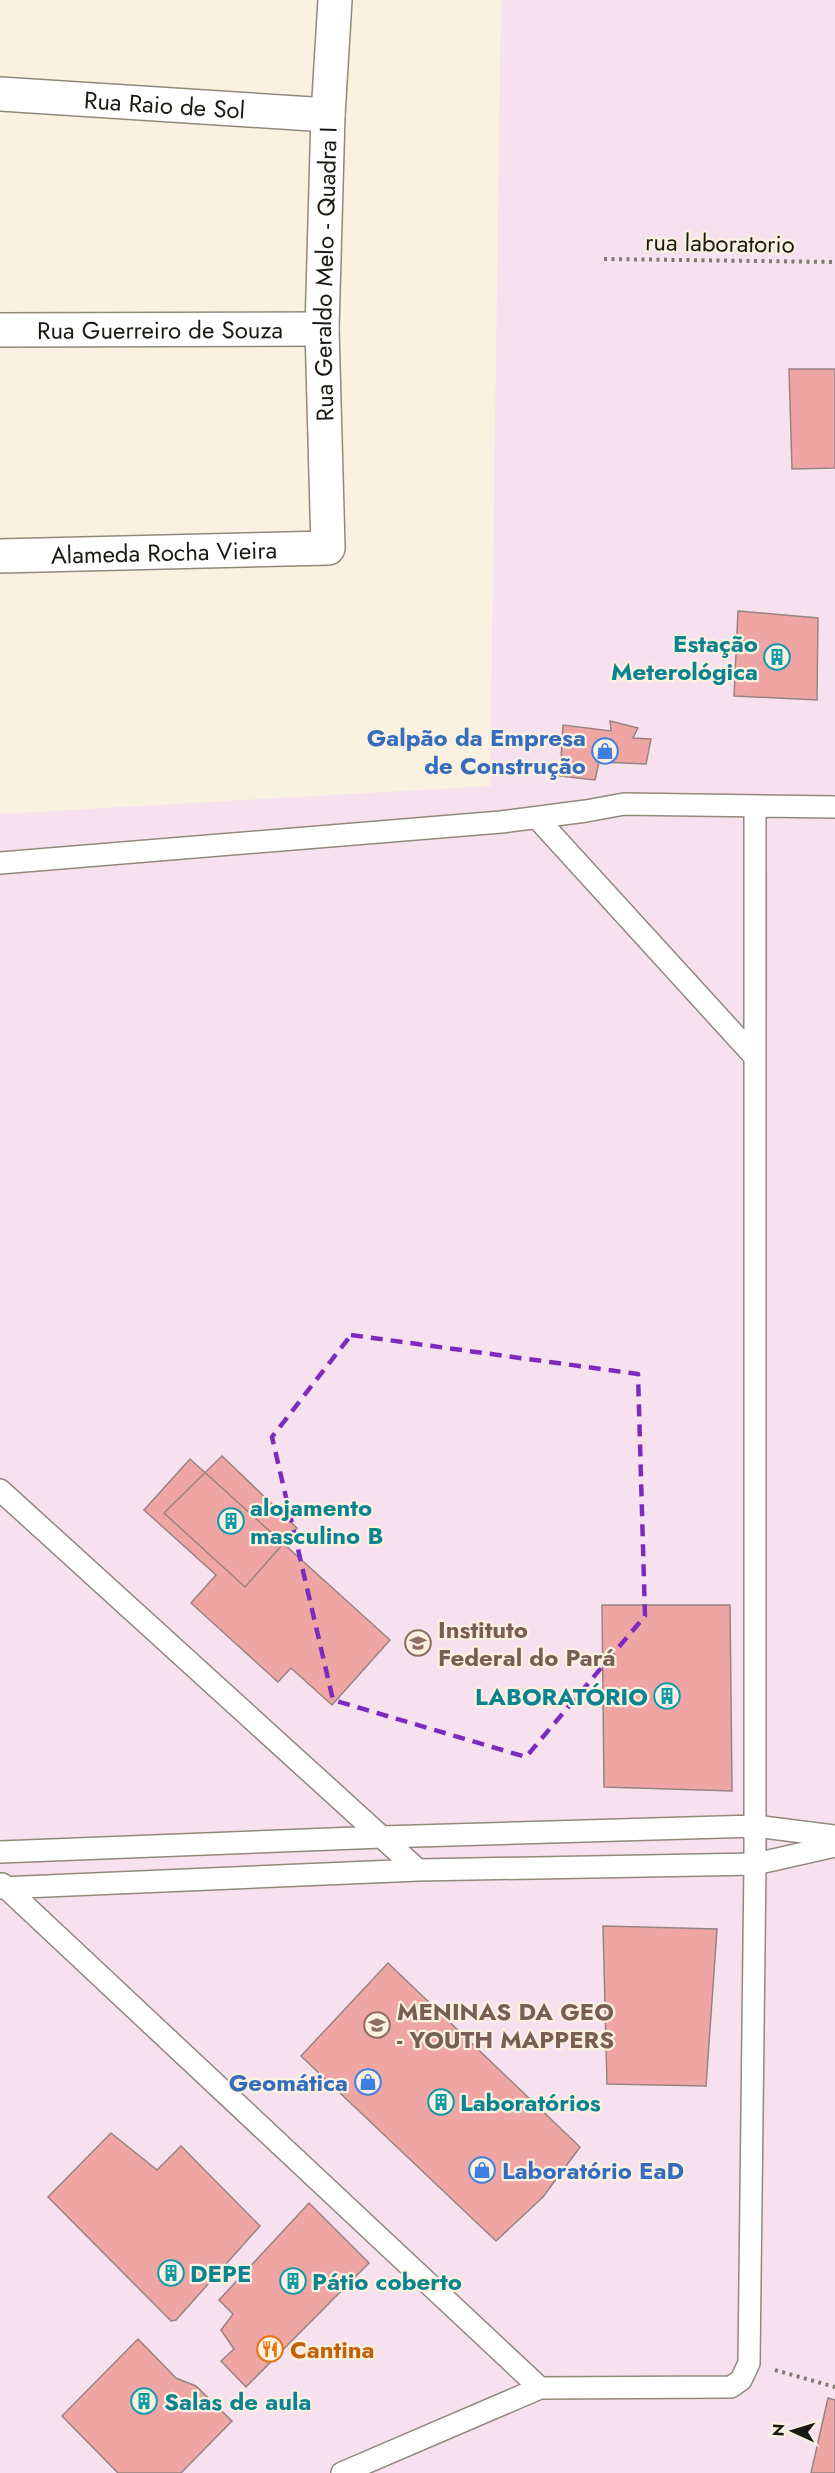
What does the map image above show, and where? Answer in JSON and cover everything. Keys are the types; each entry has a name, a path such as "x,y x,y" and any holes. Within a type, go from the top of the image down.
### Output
{"street":[{"name":"Rua Geraldo Melo - Quadra I","path":"328,549 322,329 328,115 336,0"},
{"name":"Rua Raio de Sol","path":"0,94 328,115"},
{"name":"Rua Guerreiro de Souza","path":"0,330 322,329"},
{"name":"Alameda Rocha Vieira","path":"0,556 328,549"}],"lane":[{"path":"0,863 537,818 624,804 835,807"},
{"path":"342,2473 540,2388 731,2387 741,2380 749,2363 755,1864 756,807"},
{"path":"537,818 755,1057"},
{"path":"0,1490 418,1870"},
{"path":"0,1852 382,1836 754,1826 835,1836"},
{"path":"2,1886 418,1870 755,1864 835,1846"},
{"path":"2,1886 540,2388"}],"path":[{"name":"rua laboratorio","path":"604,259 835,262"},
{"path":"749,2363 835,2386"}],"highlighted area":[{"path":"351,1335 638,1374 645,1616 526,1757 333,1700 272,1437"}],"shaded area":[{"name":"Instituto Federal do Pará","path":"501,0 835,0 835,2473 0,2473 0,814 490,786"}],"building":[{"path":"789,369 835,369 835,468 792,469"},
{"name":"Estação Meterológica","path":"738,611 818,618 817,700 734,696"},
{"name":"Galpão da Empresa de Construção","path":"610,721 638,728 633,738 651,739 646,764 599,762 595,780 560,776 563,725 611,731"},
{"name":"alojamento masculino B","path":"222,1456 297,1528 245,1587 164,1513"},
{"path":"190,1459 390,1640 332,1705 291,1668 278,1682 191,1603 216,1575 144,1510"},
{"name":"LABORATÓRIO","path":"602,1605 730,1605 732,1791 604,1787"},
{"path":"603,1926 717,1929 706,2086 607,2084"},
{"name":"Laboratórios","path":"388,1963 580,2147 543,2197 496,2241 301,2056"},
{"name":"DEPE","path":"111,2133 157,2170 181,2146 260,2226 176,2320 171,2321 48,2197"},
{"name":"Pátio coberto","path":"309,2203 369,2263 246,2387 221,2361 234,2349 221,2330 233,2314 219,2300"},
{"name":"Salas de aula","path":"138,2339 176,2378 196,2386 232,2421 181,2473 118,2473 62,2416"},
{"path":"828,2398 835,2400 835,2473 811,2473"}],"place":[{"name":"Estação Meterológica","path":"777,657"},
{"name":"Galpão da Empresa de Construção","path":"605,751"},
{"name":"alojamento masculino B","path":"231,1521"},
{"name":"Instituto Federal do Pará","path":"418,1643"},
{"name":"LABORATÓRIO","path":"667,1696"},
{"name":"MENINAS DA GEO - YOUTH MAPPERS","path":"377,2025"},
{"name":"Geomática","path":"368,2082"},
{"name":"Laboratórios","path":"441,2102"},
{"name":"Laboratório EaD","path":"482,2170"},
{"name":"DEPE","path":"171,2273"},
{"name":"Pátio coberto","path":"293,2281"},
{"name":"Cantina","path":"270,2349"},
{"name":"Salas de aula","path":"144,2401"}]}
